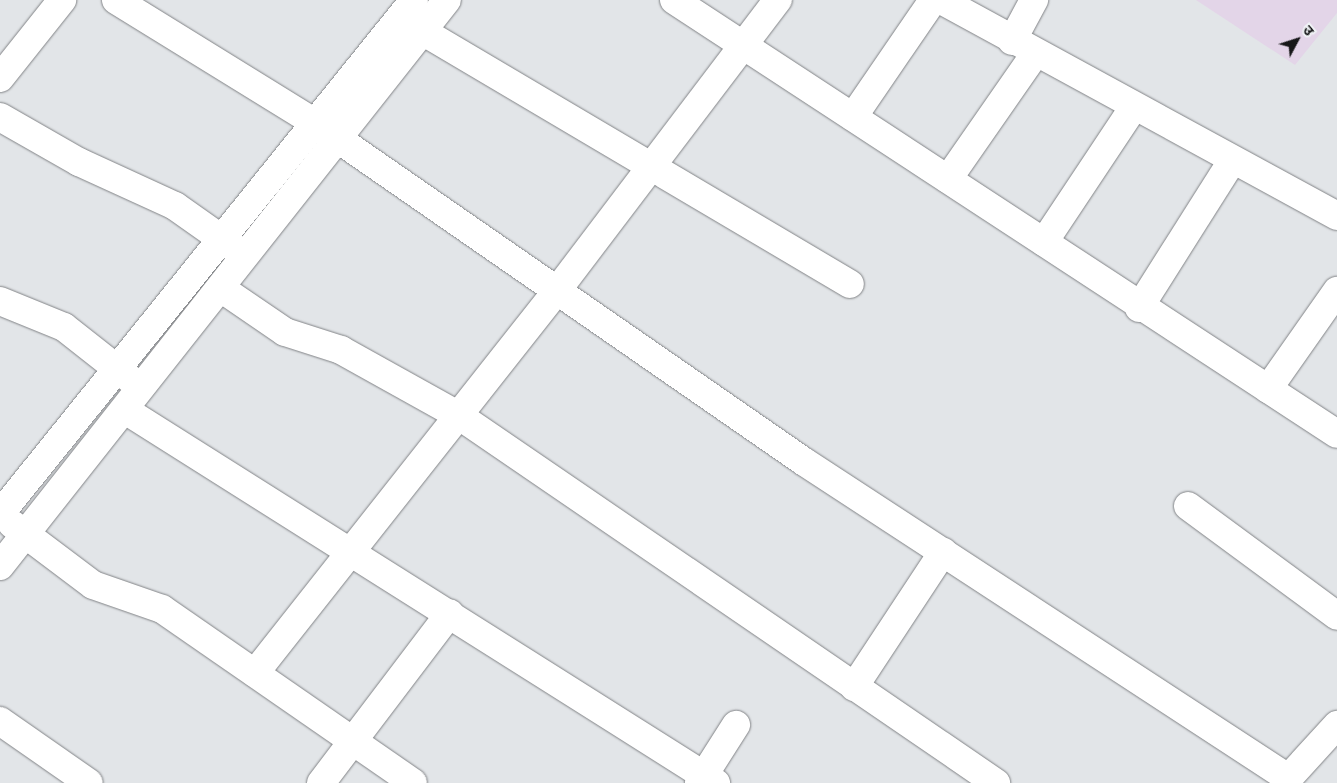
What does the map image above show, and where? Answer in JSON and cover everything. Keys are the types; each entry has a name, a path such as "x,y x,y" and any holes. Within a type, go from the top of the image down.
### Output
{"street":[{"path":"0,78 62,0"},
{"path":"116,0 315,122 340,141 559,288 803,461 1286,780 1337,724"},
{"path":"413,783 353,739 162,609 93,585 0,514 221,237 414,0"},
{"path":"0,566 340,141 422,31 448,0"},
{"path":"674,0 1044,242 1139,308 1337,434"},
{"path":"255,673 349,548 559,288 778,0"},
{"path":"853,117 933,0"},
{"path":"941,0 1133,108 1337,216"},
{"path":"948,179 1024,48 1034,0"},
{"path":"422,31 654,165 850,284"},
{"path":"1044,242 1133,108"},
{"path":"0,117 100,173 157,196 221,237 247,258"},
{"path":"1139,308 1232,161"},
{"path":"222,289 285,332 342,350 458,415 996,783"},
{"path":"1268,389 1337,292"},
{"path":"0,301 64,327 117,368 133,400 349,548 706,780 736,725"},
{"path":"1188,506 1337,616"},
{"path":"854,687 943,552"},
{"path":"322,783 353,739 450,612"},
{"path":"0,721 89,783"}],"shaded area":[{"path":"1196,0 1337,0 1337,13 1295,65"}]}
